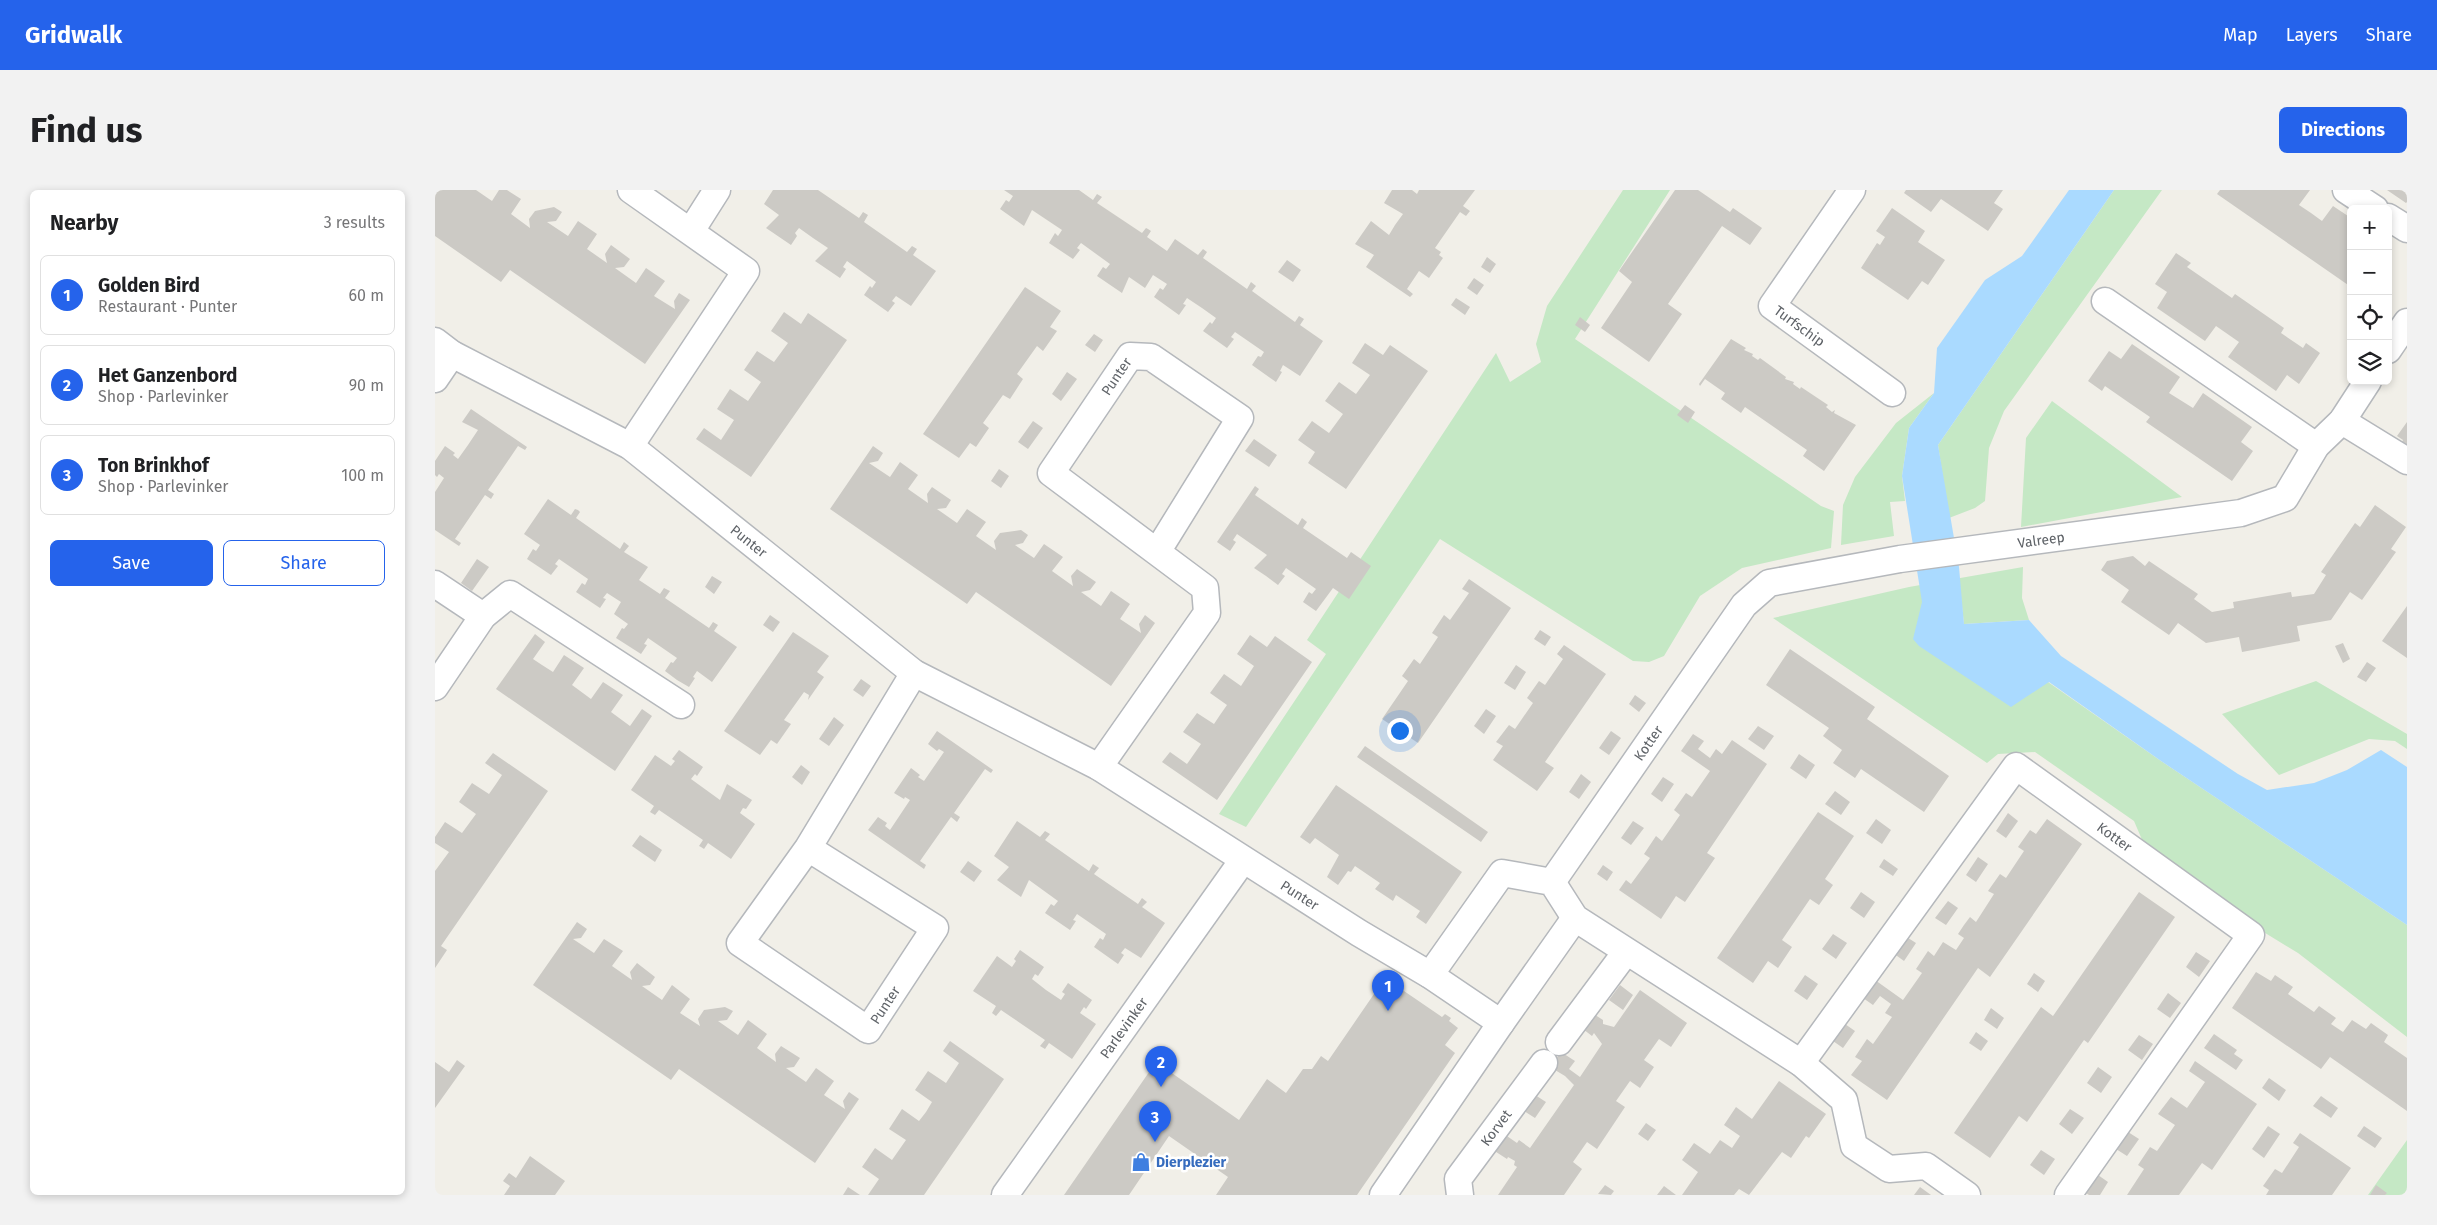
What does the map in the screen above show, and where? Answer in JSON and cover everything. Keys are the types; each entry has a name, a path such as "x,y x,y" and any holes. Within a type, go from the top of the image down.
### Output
{"street":[{"path":"629,446 747,271 631,190"},
{"path":"691,232 717,190"},
{"name":"Turfschip","path":"1852,190 1772,306 1892,393"},
{"path":"2346,190 2369,205"},
{"path":"2392,220 2407,229"},
{"path":"2105,301 2316,446"},
{"path":"2392,344 2407,322"},
{"name":"Punter","path":"435,379 443,348 629,446 914,673 1099,767 1243,860 1430,975 1501,1023"},
{"name":"Punter","path":"1099,767 1207,613 1205,588 1051,473 1130,356 1151,357 1240,418 1157,552"},
{"name":"Valreep","path":"1744,605 1769,583 1900,559 2241,513 2285,498 2316,446 2342,421 2365,385"},
{"path":"2342,421 2407,461"},
{"path":"435,584 483,616"},
{"path":"435,687 483,616 509,594 681,705"},
{"name":"Kotter","path":"1552,882 1744,605"},
{"name":"Punter","path":"808,848 935,928 868,1030 740,943 808,848 914,673"},
{"name":"Kotter","path":"1801,1063 2016,766 2251,935 2068,1195"},
{"name":"Parlevinker","path":"1005,1195 1243,860"},
{"path":"1430,975 1503,873 1552,882 1575,918 1801,1063 1844,1100 1854,1146 1889,1169 1926,1166 1967,1195"},
{"path":"1383,1195 1575,918"},
{"name":"Korvet","path":"1460,1195 1458,1179 1626,952"}],"green space":[{"path":"1623,190 1670,190 1575,339 1821,506 1834,511 1831,548 1742,568 1700,596 1664,656 1649,662 1633,661 1440,539 1246,827 1219,814 1326,654 1307,640 1496,353 1510,382 1541,362 1536,344 1547,306"},
{"path":"2114,190 2162,190 2004,411 1989,448 1985,501 1975,508 1949,518 1938,445"},
{"path":"1934,393 1909,428 1902,476 1905,501 1890,502 1894,536 1841,545 1843,505 1855,477 1896,423"},
{"path":"2052,401 2182,497 2021,527 2026,438"},
{"path":"2023,567 2022,598 2029,620 1964,624 1960,589 1922,602 2048,682 2161,761 2407,925 2407,1037 2298,953 2244,920 2143,842 2134,821 2035,752 1998,754 1987,763 1773,618 1909,587"},
{"path":"2316,681 2407,734 2407,749 2395,741 2369,739 2279,775 2222,714"},
{"path":"2407,1140 2407,1195 2368,1195"}],"water":[{"path":"2069,190 2114,190 1938,445 1959,567 1964,624 2029,620 2061,656 2238,774 2267,790 2314,783 2347,770 2381,750 2407,767 2407,925 2161,761 2049,682 2011,707 1919,646 1913,639 1922,602 1902,476 1909,428 1934,393 1937,348 1985,280 2022,256"}],"building":[{"path":"435,190 476,190 492,201 499,190 507,190 521,199 511,214 530,228 529,219 535,211 554,207 562,212 556,221 547,222 568,236 578,221 597,234 587,249 607,263 605,254 611,245 630,259 624,267 615,268 636,283 646,268 665,281 654,296 675,309 674,301 679,293 690,300 645,364 510,270 501,282 435,236"},
{"path":"773,190 818,190 859,218 863,212 868,215 864,222 907,252 912,246 917,249 913,255 936,271 911,306 896,296 892,301 895,303 888,312 864,295 870,286 872,288 876,282 847,261 843,267 846,269 840,278 815,261 828,248 799,228 795,233 797,236 791,245 766,228 779,215 764,204"},
{"path":"1004,190 1079,190 1093,200 1097,194 1102,197 1097,203 1142,233 1146,228 1151,231 1147,237 1167,251 1175,239 1198,255 1203,249 1207,252 1203,258 1247,289 1251,282 1256,286 1252,291 1295,322 1299,316 1304,319 1300,325 1323,341 1300,376 1283,365 1280,371 1282,372 1276,382 1252,365 1258,356 1261,357 1264,352 1235,332 1231,337 1234,339 1227,348 1203,331 1216,318 1202,308 1187,298 1183,304 1186,305 1179,315 1154,297 1160,288 1163,290 1167,284 1153,275 1145,288 1129,277 1122,293 1097,276 1103,267 1106,269 1110,264 1081,243 1077,248 1080,250 1073,259 1049,243 1055,233 1058,236 1062,230 1032,210 1024,226 1000,209 1006,200 1009,202 1013,196"},
{"path":"1392,190 1412,190 1417,194 1419,190 1475,190 1463,206 1470,211 1466,216 1460,212 1435,248 1441,252 1439,255 1443,258 1429,278 1419,271 1407,289 1413,294 1410,297 1366,267 1374,255 1355,244 1371,221 1389,235 1403,214 1384,203"},
{"path":"1675,190 1698,190 1730,212 1733,208 1762,228 1750,245 1722,226 1668,304 1682,314 1649,362 1601,328 1632,282 1619,271"},
{"path":"1906,190 2003,190 1994,203 2003,209 1988,231 1941,199 1931,212 1904,193"},
{"path":"2220,190 2310,190 2299,205 2322,221 2333,206 2347,215 2347,284 2217,194"},
{"path":"2387,190 2407,190 2407,202 2406,203"},
{"path":"1892,208 1925,231 1918,242 1945,260 1928,285 1922,281 1908,300 1861,268 1877,243 1880,245 1885,237 1876,231"},
{"path":"2176,253 2191,263 2187,267 2232,298 2235,294 2284,328 2281,333 2303,348 2306,343 2320,353 2299,384 2287,375 2276,391 2228,357 2239,342 2216,326 2205,341 2157,308 2167,292 2155,284"},
{"path":"1487,257 1496,264 1490,273 1481,267"},
{"path":"1287,260 1301,270 1293,282 1278,272"},
{"path":"1474,278 1484,285 1477,295 1467,288"},
{"path":"1025,287 1061,311 1050,327 1057,331 1043,351 1037,346 1017,374 1023,379 1010,399 1003,395 983,423 989,428 976,447 970,443 959,458 923,434"},
{"path":"1456,298 1470,307 1465,315 1451,305"},
{"path":"784,312 801,324 808,313 847,340 751,477 696,439 704,428 721,440 734,420 717,409 730,389 748,401 761,382 744,370 757,351 774,362 788,343 771,331"},
{"path":"1580,317 1590,325 1585,332 1575,325"},
{"path":"1094,334 1103,340 1095,352 1085,345"},
{"path":"1731,339 1746,348 1744,350 1753,354 1752,356 1758,360 1760,358 1786,377 1785,379 1794,382 1793,384 1800,389 1801,387 1828,405 1826,407 1832,412 1835,410 1834,413 1856,425 1824,471 1803,456 1807,450 1745,407 1741,413 1721,399 1725,393 1705,379 1700,386 1699,384"},
{"path":"1365,343 1383,355 1390,345 1428,371 1346,489 1308,463 1315,452 1298,440 1312,421 1329,433 1343,414 1325,401 1339,382 1356,394 1370,375 1352,363"},
{"path":"2132,344 2180,377 2169,393 2193,408 2203,393 2252,427 2241,442 2253,451 2232,481 2146,422 2150,417 2105,386 2102,391 2088,381 2109,351 2121,359"},
{"path":"1067,372 1077,379 1061,401 1052,394"},
{"path":"1685,405 1695,412 1688,423 1677,415"},
{"path":"471,409 527,447 525,450 518,446 488,490 494,494 491,499 485,495 455,539 461,543 459,546 435,530 435,492 444,478 439,474 437,477 435,475 435,461 445,446 455,453 453,455 458,459 468,445 478,430 462,422"},
{"path":"1033,421 1043,428 1028,449 1018,442"},
{"path":"2407,422 2407,453 2400,446 2403,440 2397,436"},
{"path":"1254,439 1277,455 1269,467 1245,451"},
{"path":"873,446 883,453 878,461 869,463 890,477 900,462 918,475 908,489 928,503 927,494 932,487 951,500 946,508 937,509 957,523 967,509 986,522 976,536 996,550 994,541 1000,533 1021,530 1028,535 1023,543 1015,545 1034,558 1044,544 1063,557 1052,571 1073,586 1071,576 1077,569 1096,582 1090,590 1081,592 1101,606 1111,591 1130,604 1120,619 1141,633 1139,624 1145,615 1155,623 1111,686 976,592 967,604 830,509"},
{"path":"999,469 1009,476 1001,488 991,481"},
{"path":"1255,486 1259,489 1255,495 1298,525 1302,518 1307,522 1303,528 1347,558 1351,552 1371,566 1349,599 1333,588 1316,611 1303,602 1309,592 1312,594 1316,589 1286,568 1282,574 1285,576 1278,585 1254,568 1267,555 1237,534 1233,540 1236,542 1230,551 1217,542"},
{"path":"548,499 571,515 575,509 578,510 580,512 576,518 620,549 624,542 629,546 624,552 648,567 639,580 660,594 664,588 670,591 665,598 709,628 713,622 718,625 714,631 737,647 712,682 697,671 689,687 665,671 671,662 673,663 677,658 648,638 644,644 647,645 641,654 616,638 622,628 624,629 628,624 614,614 621,602 607,593 603,598 606,599 600,608 576,592 582,583 585,585 588,579 559,559 555,564 558,566 551,575 527,559 533,549 536,551 540,545 524,534"},
{"path":"2375,505 2406,527 2391,549 2396,552 2362,600 2350,592 2331,620 2297,626 2300,641 2242,652 2239,637 2206,643 2178,623 2169,635 2121,602 2129,590 2101,570 2107,561 2133,556 2145,566 2149,561 2198,594 2194,599 2212,612 2234,608 2233,602 2291,592 2292,597 2314,594 2326,575 2321,572 2355,523 2360,527"},
{"path":"477,559 489,567 472,591 461,583"},
{"path":"712,576 722,582 714,594 705,587"},
{"path":"1469,579 1511,608 1418,743 1382,719 1408,681 1402,676 1414,659 1420,664 1438,637 1432,633 1444,615 1450,620 1469,593 1462,589"},
{"path":"2407,606 2407,658 2382,641"},
{"path":"770,615 780,622 773,632 763,625"},
{"path":"1540,630 1551,637 1545,646 1534,639"},
{"path":"793,632 829,656 817,672 824,677 808,700 809,695 804,692 784,720 791,724 777,744 771,740 760,755 724,731"},
{"path":"535,634 545,642 533,659 553,672 564,655 584,668 572,685 591,699 603,682 623,695 611,712 630,726 642,709 652,716 615,771 496,689"},
{"path":"1250,635 1267,647 1275,636 1312,662 1217,800 1162,762 1170,752 1187,764 1201,744 1183,732 1197,713 1214,724 1227,705 1210,693 1224,674 1241,686 1254,666 1237,654"},
{"path":"2343,643 2350,659 2343,663 2335,646"},
{"path":"1564,645 1606,674 1545,762 1554,768 1537,791 1493,760 1503,746 1496,742 1509,725 1515,729 1533,703 1527,698 1539,681 1545,685 1563,659 1557,654"},
{"path":"1790,649 1875,707 1867,719 1949,776 1924,812 1861,769 1855,778 1833,763 1842,750 1823,736 1829,728 1766,685"},
{"path":"2367,662 2376,668 2366,682 2357,677"},
{"path":"1516,665 1526,672 1515,690 1504,683"},
{"path":"861,679 871,686 863,697 853,690"},
{"path":"1635,695 1646,703 1639,712 1629,704"},
{"path":"1486,709 1496,716 1484,734 1474,726"},
{"path":"834,717 844,725 829,746 819,739"},
{"path":"1758,726 1774,736 1764,750 1748,739"},
{"path":"937,731 993,770 991,773 985,769 954,813 960,817 957,822 951,817 920,861 926,865 924,869 868,830 878,817 887,823 885,826 890,830 910,800 894,793 911,768 924,781 944,752 939,749 937,751 928,744"},
{"path":"1611,731 1621,738 1609,755 1599,748"},
{"path":"1693,734 1704,741 1698,749 1710,758 1716,749 1722,754 1732,740 1767,764 1707,853 1715,858 1685,902 1676,896 1661,919 1619,890 1626,880 1631,884 1650,858 1644,854 1656,836 1662,841 1680,815 1674,810 1686,793 1692,797 1710,771 1681,751"},
{"path":"1365,746 1488,832 1481,842 1357,757"},
{"path":"679,750 703,767 697,776 695,774 691,779 720,800 727,784 752,800 746,809 743,808 740,813 755,824 731,859 708,843 704,849 699,846 703,840 659,810 655,815 650,812 654,806 631,790 655,755 671,766 675,761 672,759"},
{"path":"493,753 548,791 441,946 447,950 435,968 435,871 449,852 435,843 435,837 445,822 462,833 476,814 459,802 472,783 489,794 496,784 502,775 485,763"},
{"path":"1799,754 1815,765 1806,779 1790,768"},
{"path":"801,765 810,772 802,785 792,777"},
{"path":"1581,774 1591,782 1579,799 1569,792"},
{"path":"1663,777 1674,784 1662,802 1651,794"},
{"path":"1336,785 1462,872 1426,924 1416,917 1420,911 1396,895 1393,901 1375,889 1380,883 1355,866 1351,872 1348,871 1338,885 1327,877 1339,855 1315,838 1310,844 1300,837"},
{"path":"1835,791 1850,802 1841,815 1825,804"},
{"path":"1818,812 1854,836 1825,879 1833,885 1819,905 1810,899 1782,940 1792,947 1778,968 1768,961 1753,983 1717,958"},
{"path":"2008,813 2018,821 2006,838 1996,831"},
{"path":"1876,819 1891,830 1882,844 1866,833"},
{"path":"2047,819 2082,844 1990,977 1978,968 1887,1100 1851,1075 1862,1061 1855,1057 1867,1039 1873,1044 1892,1017 1885,1013 1891,1004 1880,996 1873,1005 1863,998 1875,980 1903,1000 1922,973 1916,969 1928,951 1934,956 1943,942 1956,950 1964,938 1958,934 1964,925 1970,917 1976,922 1994,894 1988,891 2000,874 2006,878 2024,851 2018,847 2030,830 2036,834"},
{"path":"1017,821 1040,837 1045,831 1050,834 1045,840 1089,871 1093,864 1099,868 1094,874 1138,904 1142,898 1147,902 1142,907 1165,923 1141,958 1125,948 1121,953 1124,955 1118,964 1094,947 1100,938 1103,940 1106,934 1077,914 1073,920 1076,921 1070,930 1045,913 1051,904 1054,906 1058,901 1029,880 1021,897 997,880 1009,867 994,856"},
{"path":"1633,821 1644,828 1631,845 1621,838"},
{"path":"640,835 662,850 655,862 632,846"},
{"path":"1978,857 1988,864 1976,882 1966,875"},
{"path":"1884,859 1898,869 1893,876 1879,867"},
{"path":"968,861 982,871 974,882 960,872"},
{"path":"1603,865 1613,872 1607,881 1597,874"},
{"path":"1861,892 1875,902 1864,918 1850,908"},
{"path":"2139,892 2175,917 2088,1043 2084,1040 2027,1122 2019,1116 1990,1158 1954,1133 2041,1007 2053,1016"},
{"path":"1948,901 1958,908 1946,925 1935,918"},
{"path":"577,922 587,929 581,938 573,939 594,953 604,939 623,951 612,966 632,980 630,972 637,963 655,977 650,985 642,986 662,1000 672,985 690,999 680,1013 700,1026 698,1019 704,1010 725,1007 733,1011 727,1020 718,1021 738,1035 748,1020 767,1034 757,1048 776,1062 775,1054 781,1046 800,1058 794,1067 786,1068 806,1082 816,1068 834,1081 824,1095 845,1109 843,1101 849,1092 859,1099 815,1163 679,1069 671,1080 533,985"},
{"path":"1833,934 1847,943 1836,959 1822,949"},
{"path":"1905,936 1916,943 1904,961 1893,953"},
{"path":"1020,950 1044,967 1038,976 1035,974 1032,979 1046,990 1061,1000 1065,994 1062,992 1068,983 1092,1000 1086,1009 1084,1007 1080,1013 1096,1024 1072,1059 1049,1043 1045,1049 1040,1046 1045,1040 1001,1010 996,1016 992,1013 996,1006 973,991 997,956 1012,967 1016,961 1014,959"},
{"path":"2196,952 2210,961 2199,977 2186,967"},
{"path":"2256,972 2271,981 2275,975 2293,987 2288,994 2314,1012 2319,1006 2336,1018 2331,1024 2343,1032 2352,1020 2366,1029 2371,1023 2388,1035 2384,1042 2407,1058 2407,1111 2330,1057 2321,1069 2232,1008"},
{"path":"2034,973 2045,981 2038,992 2027,984"},
{"path":"1805,975 1818,984 1807,1000 1794,991"},
{"path":"1385,978 1442,1017 1445,1014 1451,1018 1449,1021 1458,1028 1445,1045 1455,1053 1357,1195 1216,1195 1228,1177 1169,1136 1129,1195 1064,1195 1156,1062 1239,1120 1267,1079 1286,1093 1303,1069 1312,1069 1321,1056 1328,1061"},
{"path":"1620,985 1633,995 1623,1010 1609,1000"},
{"path":"1640,990 1687,1023 1671,1047 1659,1039 1644,1060 1654,1067 1640,1088 1630,1081 1616,1101 1625,1107 1597,1149 1587,1142 1573,1162 1582,1169 1564,1195 1498,1195 1517,1167 1514,1165 1515,1161 1508,1157 1507,1159 1493,1150 1504,1134 1517,1143 1519,1140 1530,1148 1574,1085 1565,1076 1550,1067 1561,1052 1575,1061 1569,1069 1580,1077 1602,1044 1594,1033 1592,1036 1579,1026 1589,1011 1603,1020 1603,1024 1614,1027"},
{"path":"2168,993 2181,1003 2170,1018 2157,1009"},
{"path":"1991,1008 2004,1018 1997,1029 1984,1020"},
{"path":"1845,1024 1855,1031 1843,1048 1833,1041"},
{"path":"1976,1032 1988,1041 1981,1051 1969,1043"},
{"path":"2214,1034 2237,1050 2234,1054 2243,1060 2236,1070 2204,1048"},
{"path":"2139,1035 2153,1044 2142,1060 2128,1050"},
{"path":"950,1041 1004,1079 924,1195 868,1195 879,1179 862,1167 875,1148 892,1160 906,1140 889,1129 902,1109 919,1121 926,1112 932,1102 915,1090 928,1071 946,1083 959,1063 943,1051"},
{"path":"457,1060 465,1066 435,1108 435,1062 449,1072"},
{"path":"2195,1061 2257,1104 2212,1170 2202,1163 2179,1195 2127,1195 2144,1169 2138,1165 2150,1147 2157,1151 2175,1125 2158,1114 2171,1097 2187,1108 2205,1082 2189,1071"},
{"path":"2098,1067 2112,1077 2101,1093 2087,1083"},
{"path":"2269,1078 2286,1090 2279,1101 2262,1088"},
{"path":"1779,1081 1826,1114 1809,1138 1806,1136 1791,1158 1782,1152 1749,1195 1739,1189 1734,1195 1682,1195 1698,1172 1682,1160 1694,1143 1710,1154 1720,1140 1732,1148 1740,1136 1724,1125 1736,1107 1752,1119"},
{"path":"1532,1093 1546,1102 1535,1118 1521,1109"},
{"path":"2321,1096 2338,1108 2331,1118 2313,1106"},
{"path":"2070,1109 2084,1118 2072,1134 2059,1124"},
{"path":"1646,1123 1656,1130 1648,1141 1638,1134"},
{"path":"2268,1126 2280,1134 2264,1158 2252,1149"},
{"path":"2364,1126 2382,1138 2375,1148 2357,1136"},
{"path":"2128,1132 2139,1139 2127,1156 2116,1149"},
{"path":"2300,1133 2351,1168 2332,1195 2266,1195 2269,1190 2263,1186 2275,1169 2282,1173 2299,1147 2293,1143"},
{"path":"2041,1150 2055,1159 2044,1175 2030,1165"},
{"path":"530,1156 565,1181 555,1195 504,1195 510,1186 503,1181 509,1173 516,1178"},
{"path":"2098,1175 2108,1182 2100,1195 2089,1195 2086,1193"},
{"path":"1605,1185 1614,1191 1611,1195 1598,1194"},
{"path":"2376,1185 2387,1193 2385,1195 2370,1195"},
{"path":"1664,1186 1676,1195 1657,1195"},
{"path":"848,1187 860,1195 843,1195"},
{"path":"1920,1187 1931,1195 1914,1195"}],"place":[{"name":"Golden Bird","path":"1388,1011"},
{"name":"Het Ganzenbord","path":"1161,1087"},
{"name":"Ton Brinkhof","path":"1155,1142"},
{"name":"Dierplezier","path":"1141,1162"}]}
